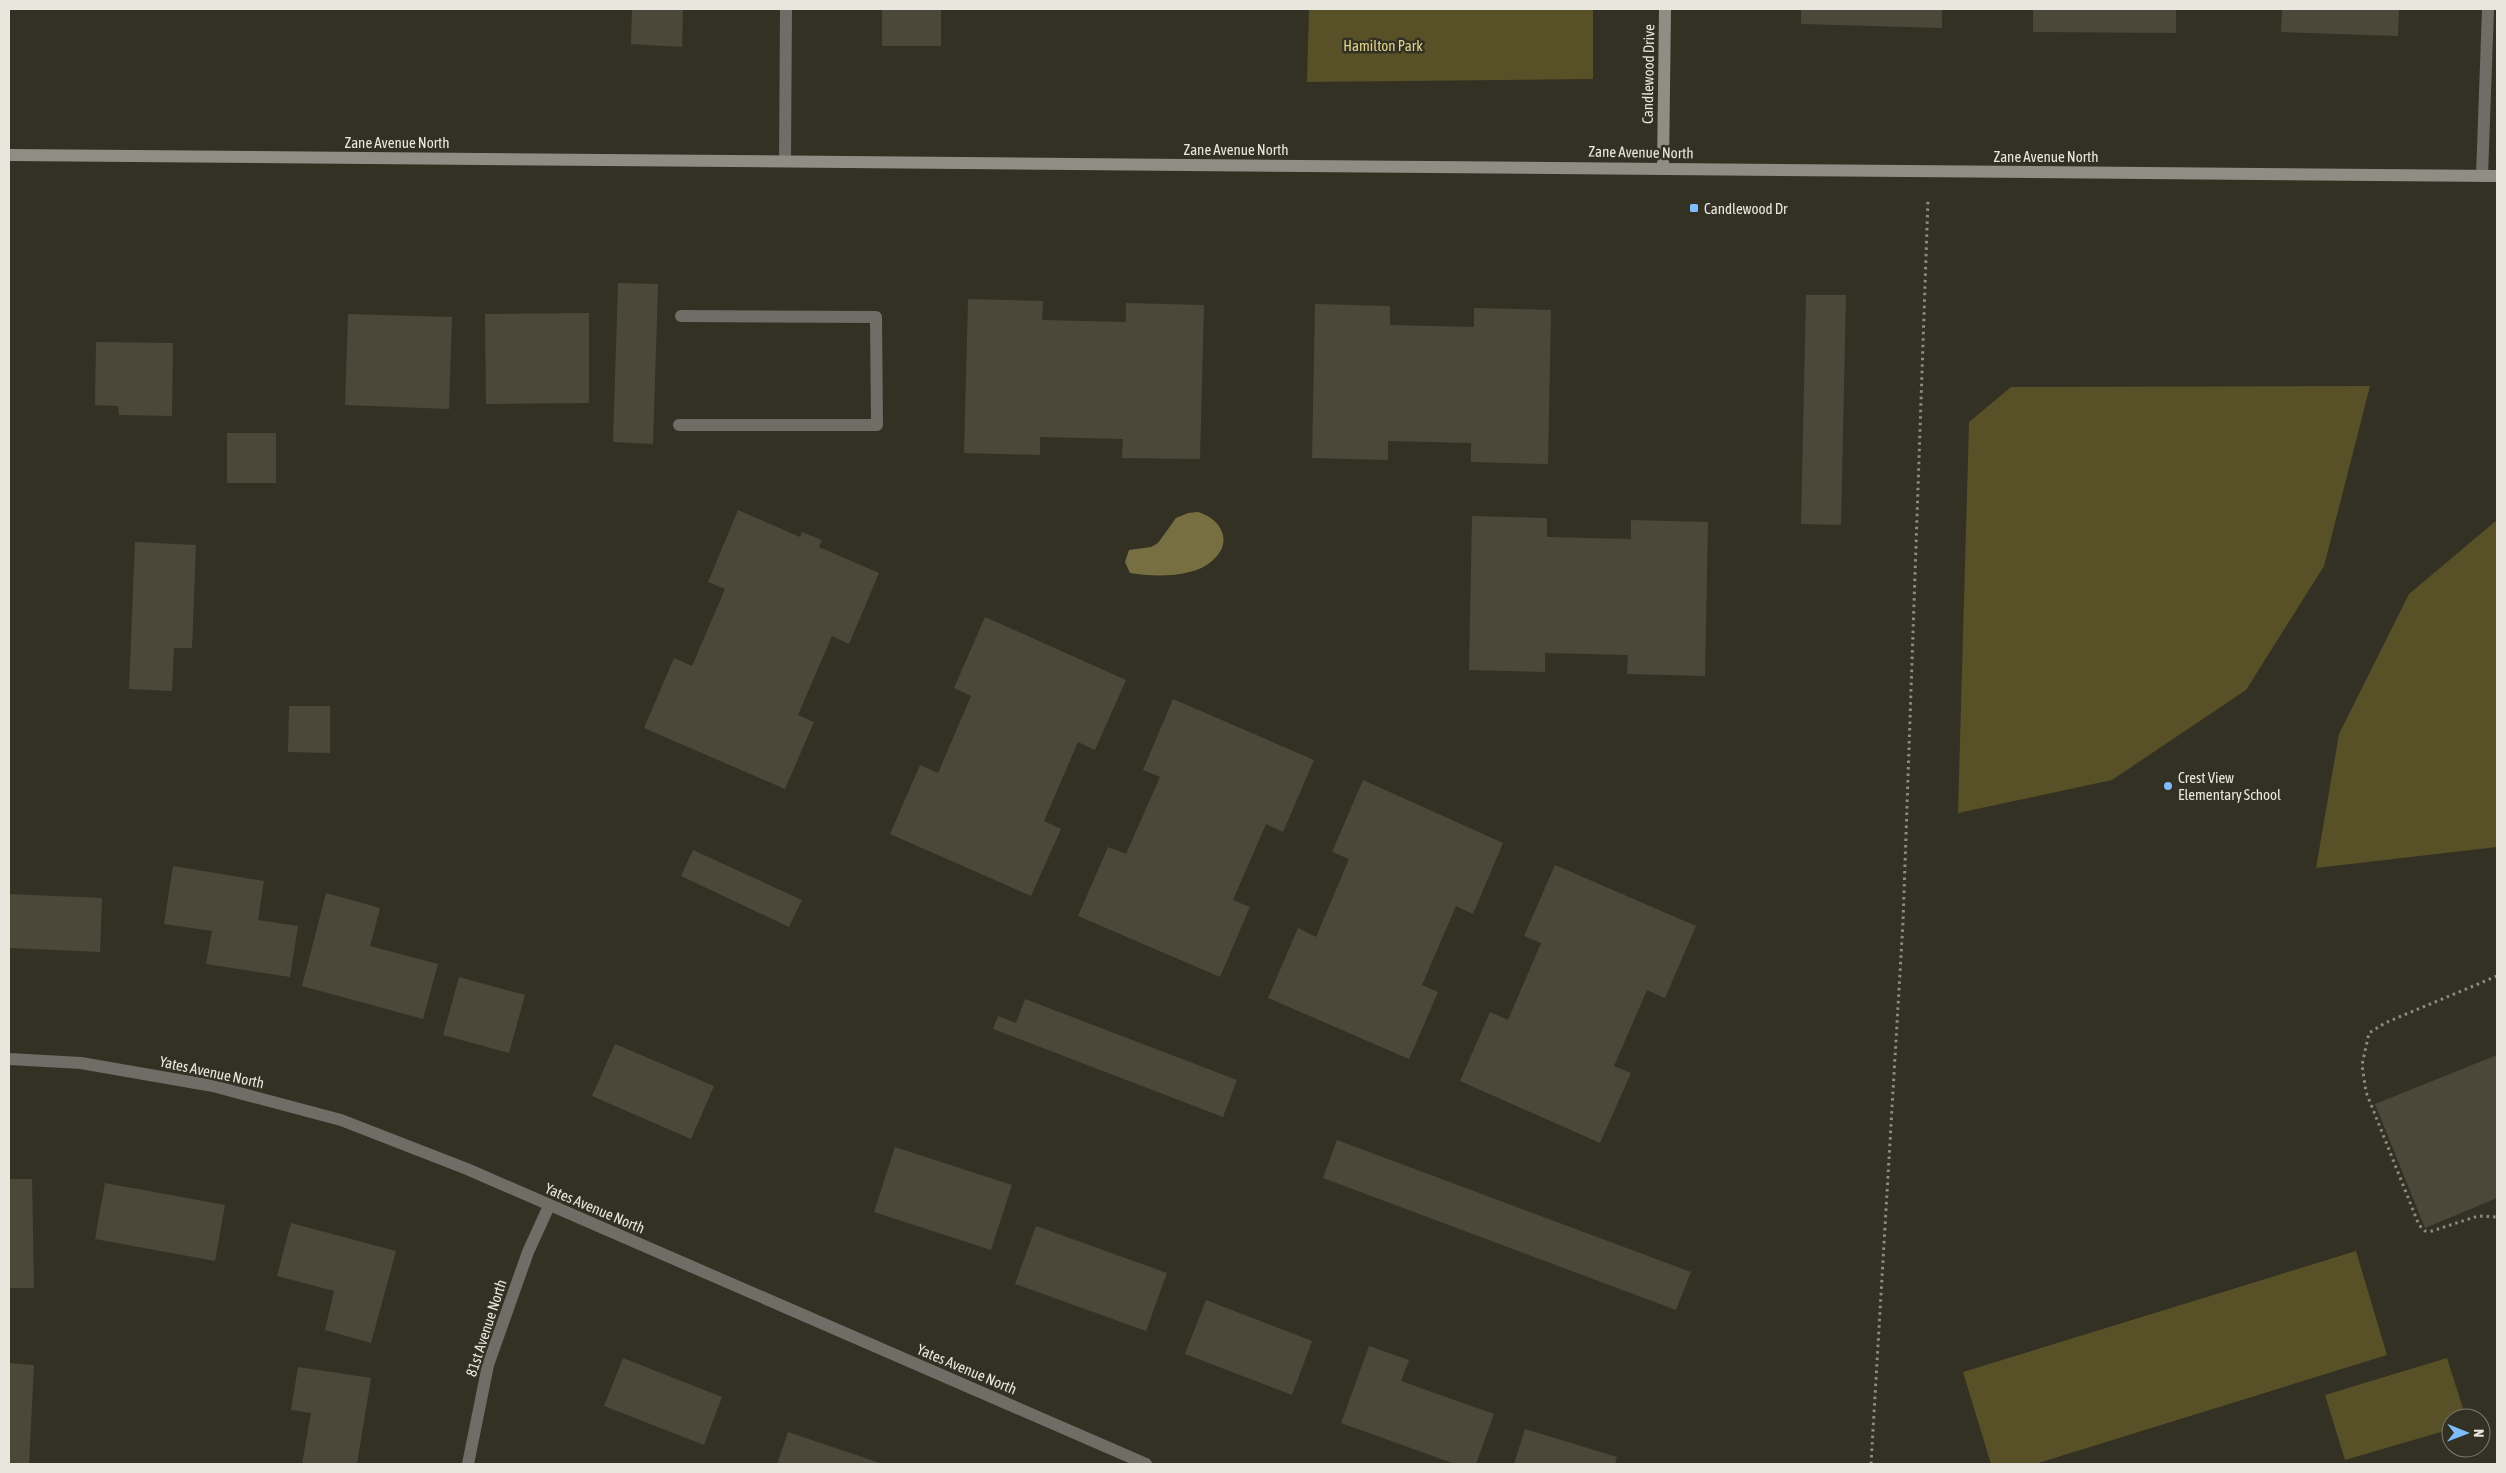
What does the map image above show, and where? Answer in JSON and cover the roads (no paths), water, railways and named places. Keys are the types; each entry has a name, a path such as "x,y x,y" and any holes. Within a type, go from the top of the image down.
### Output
{"main road":[{"name":"Candlewood Drive","path":"1663,169 1665,9"},
{"name":"Zane Avenue North","path":"9,155 2497,176"}],"street":[{"path":"785,162 786,9"},
{"path":"2482,176 2488,9"},
{"path":"679,425 877,425 876,317 681,316"},
{"name":"Yates Avenue North","path":"9,1059 81,1063 204,1085 332,1118 466,1169 1146,1464"},
{"name":"81st Avenue North","path":"468,1464 488,1365 528,1252 549,1206"}],"place":[{"name":"Candlewood Dr","path":"1694,208"},
{"name":"Crest View Elementary School","path":"2168,786"}],"park label":[{"name":"Hamilton Park","path":"1383,45"}]}
